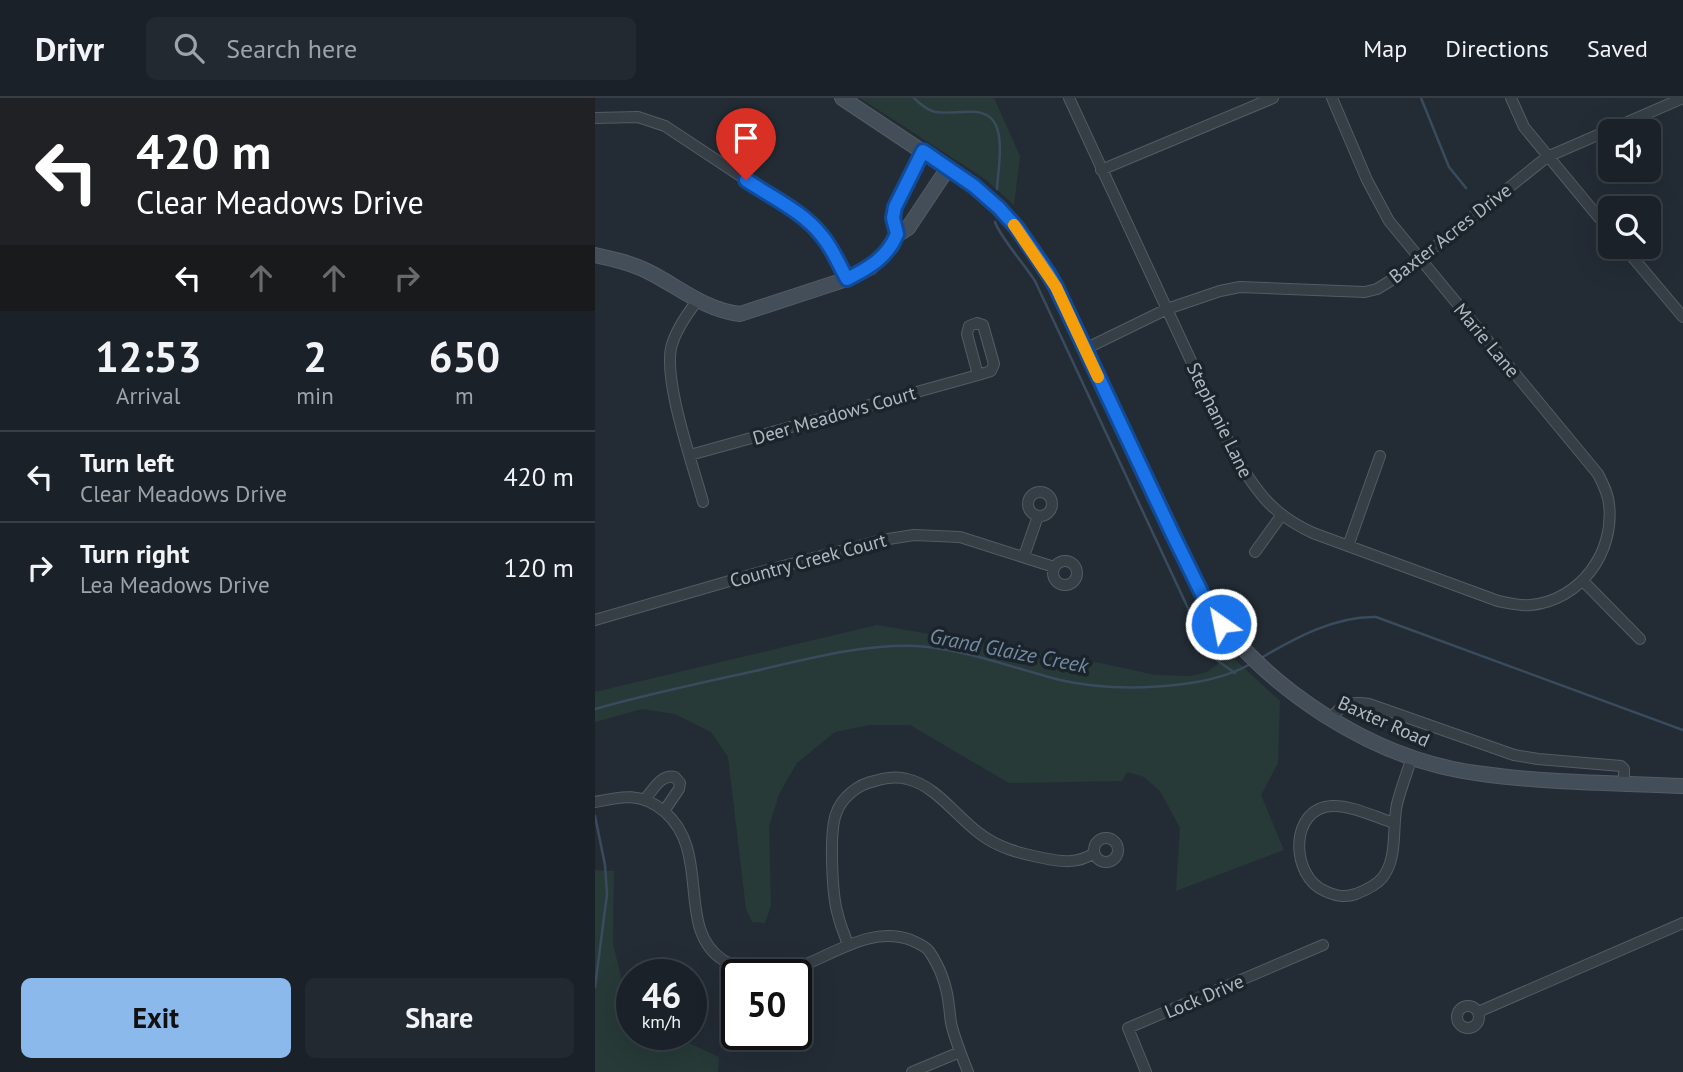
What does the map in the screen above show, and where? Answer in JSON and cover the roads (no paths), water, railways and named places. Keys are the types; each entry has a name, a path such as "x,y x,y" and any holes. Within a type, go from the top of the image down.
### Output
{"main road":[{"name":"Baxter Road","path":"842,98 948,168 999,208 1017,228 1056,287 1206,602 1239,644 1272,676 1330,720 1412,757 1475,773 1683,786"},
{"path":"595,255 629,263 697,301 727,313 740,314 847,279 882,258 892,246 897,234 893,218 895,207 923,151"},
{"path":"897,234 908,228 948,168"}],"street":[{"name":"Stephanie Lane","path":"1069,98 1237,460 1259,495 1281,516 1313,533 1498,601 1530,606 1552,599 1583,581"},
{"path":"1101,170 1273,98"},
{"name":"Marie Lane","path":"1332,98 1367,180 1389,220 1598,474 1609,505 1608,533 1599,559 1583,581"},
{"path":"1511,98 1524,127 1598,217"},
{"name":"Baxter Acres Drive","path":"1085,349 1167,309 1210,293 1240,287 1365,292 1377,289 1420,259 1547,157 1683,98"},
{"path":"595,118 638,117 665,126 807,220 822,235 847,279"},
{"path":"1634,259 1683,317"},
{"path":"697,301 675,335 670,377 703,502"},
{"name":"Deer Meadows Court","path":"690,455 978,375"},
{"path":"1348,546 1380,456"},
{"path":"1024,556 1038,516"},
{"path":"1255,552 1281,516"},
{"name":"Country Creek Court","path":"595,620 758,573 898,537 927,534 960,537 1054,567"},
{"path":"1583,581 1640,639"},
{"path":"1330,720 1343,705 1369,704 1514,755 1621,766 1624,769 1624,783"},
{"path":"1394,823 1346,808 1330,806 1315,811 1304,825 1299,851 1306,876 1317,888 1337,897 1350,896 1375,885 1390,865 1394,823 1412,757"},
{"path":"645,799 663,779 675,777 680,783 679,789 664,811"},
{"path":"848,945 837,913 832,868 833,829 836,813 848,795 857,787 870,782 895,777 919,784 978,832 996,844 1022,855 1077,861 1094,853"},
{"path":"595,802 629,795 645,799 664,811 683,834 692,868 696,915 704,937 715,954 745,970 770,974 797,967 848,945 882,936 907,939 928,950 941,973 949,1003 951,1025 968,1072"},
{"path":"1478,1012 1683,923"},
{"name":"Lock Drive","path":"1146,1072 1128,1028 1323,945"},
{"path":"912,1072 961,1052"}],"waterway":[{"path":"914,98 932,111 978,112 992,120 1000,142 997,189"},
{"path":"1421,98 1449,167 1466,188"},
{"path":"995,222 1035,281 1194,621 1218,661 1235,673"},
{"name":"Grand Glaize Creek","path":"1261,658 1331,624 1376,617 1683,730"},
{"name":"Grand Glaize Creek","path":"595,709 815,657 875,647 916,646 953,651 1060,680 1105,686 1185,684 1233,672 1252,663"},
{"path":"595,816 605,865 607,894 595,987"}]}
